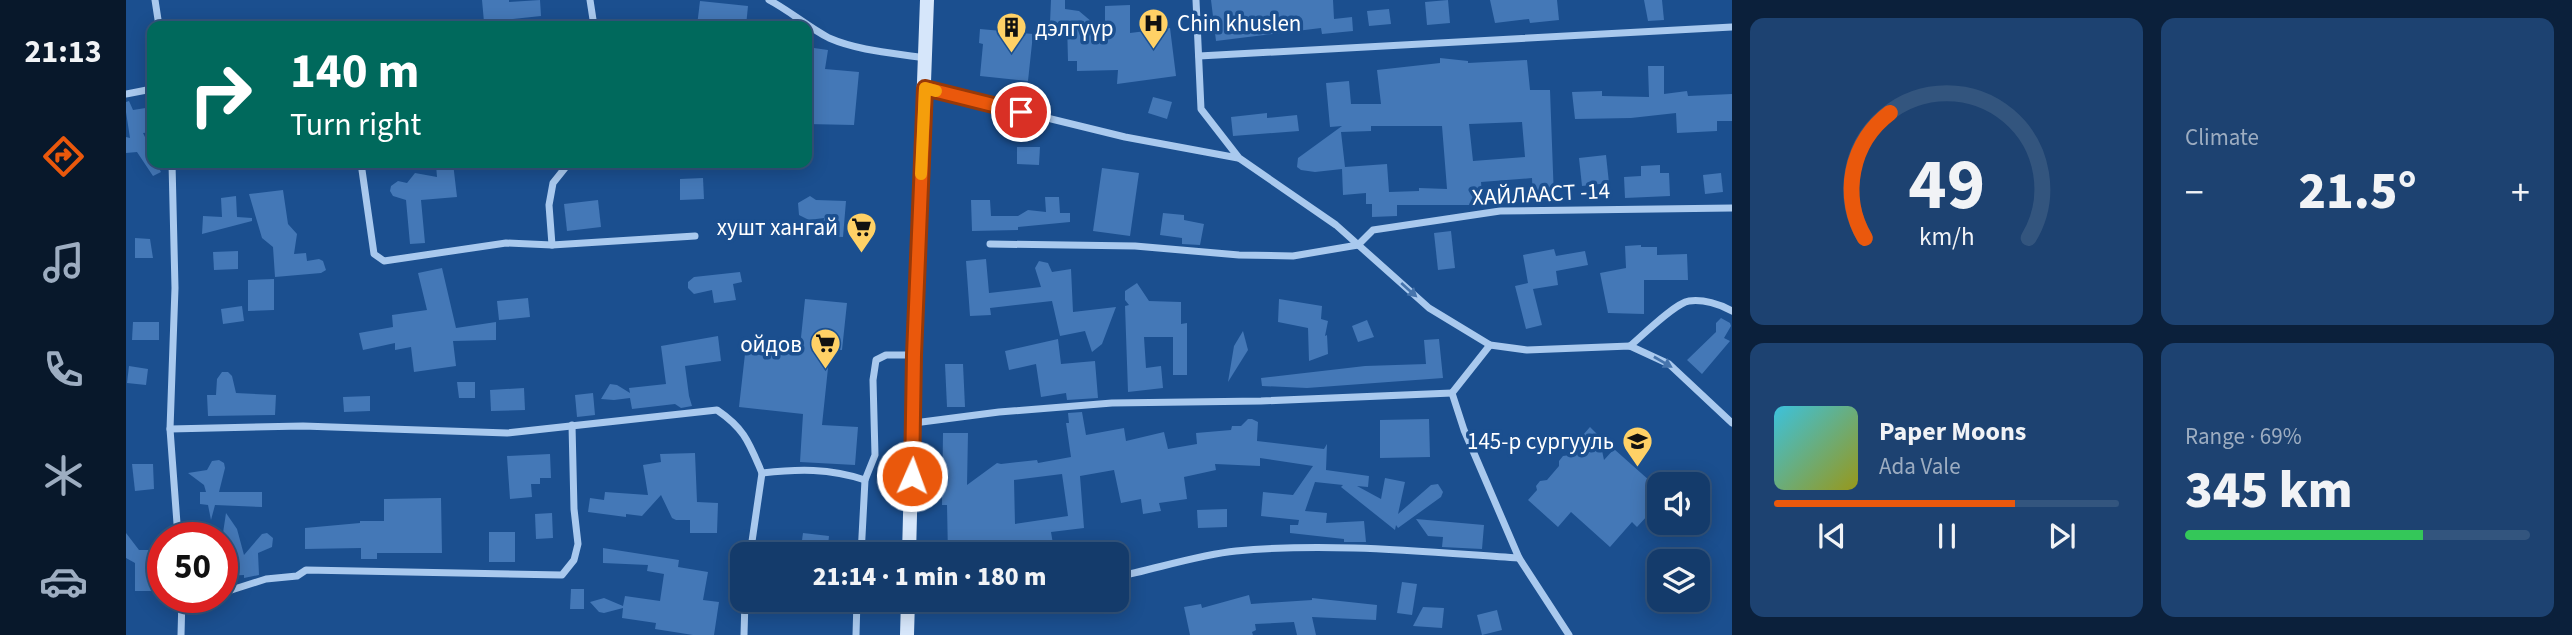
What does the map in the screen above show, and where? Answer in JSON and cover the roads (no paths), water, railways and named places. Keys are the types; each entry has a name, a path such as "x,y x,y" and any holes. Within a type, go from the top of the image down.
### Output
{"main road":[{"path":"909,542 927,0"},
{"path":"907,635 908,612"}],"street":[{"path":"155,0 158,21"},
{"path":"590,0 593,21"},
{"path":"769,0 802,21"},
{"path":"1196,0 1201,109 1239,158 1336,225 1429,308 1490,345 1527,350 1630,346 1669,364 1732,423"},
{"path":"1199,56 1732,27"},
{"path":"812,28 837,41 863,48 926,58"},
{"path":"925,88 1125,137 1239,158"},
{"path":"126,94 147,90"},
{"path":"172,168 175,288 170,429 177,522"},
{"path":"362,168 374,254 384,261 506,243 552,245 695,236"},
{"path":"552,245 549,205 553,183 565,168"},
{"name":"ХАЙЛААСТ -14","path":"989,244 1135,246 1239,256 1293,256 1358,244 1373,230 1500,211 1732,208"},
{"path":"1630,346 1659,320 1687,301 1718,303 1732,311"},
{"path":"914,424 999,412 1112,403 1261,401 1452,393 1490,345"},
{"path":"862,542 865,480 875,455 873,380 876,360 886,355 914,355"},
{"path":"1452,393 1464,430 1520,558 1569,635"},
{"path":"170,429 303,426 507,433 717,410 736,423 762,473 752,542"},
{"path":"238,588 266,579 297,576 306,570 562,575 574,560 578,544 574,509 572,425"},
{"path":"762,473 812,468 842,472 865,480"},
{"path":"1129,575 1234,551 1255,550 1394,550 1520,558"},
{"path":"744,635 745,612"},
{"path":"856,635 857,612"},
{"path":"181,635 182,613"}],"place":[{"name":"Chin khuslen","path":"1154,50"},
{"name":"дэлгүүр","path":"1012,55"},
{"name":"хушт хангай","path":"861,254"},
{"name":"ойдов","path":"825,371"},
{"name":"145-р сургууль","path":"1637,468"}]}
